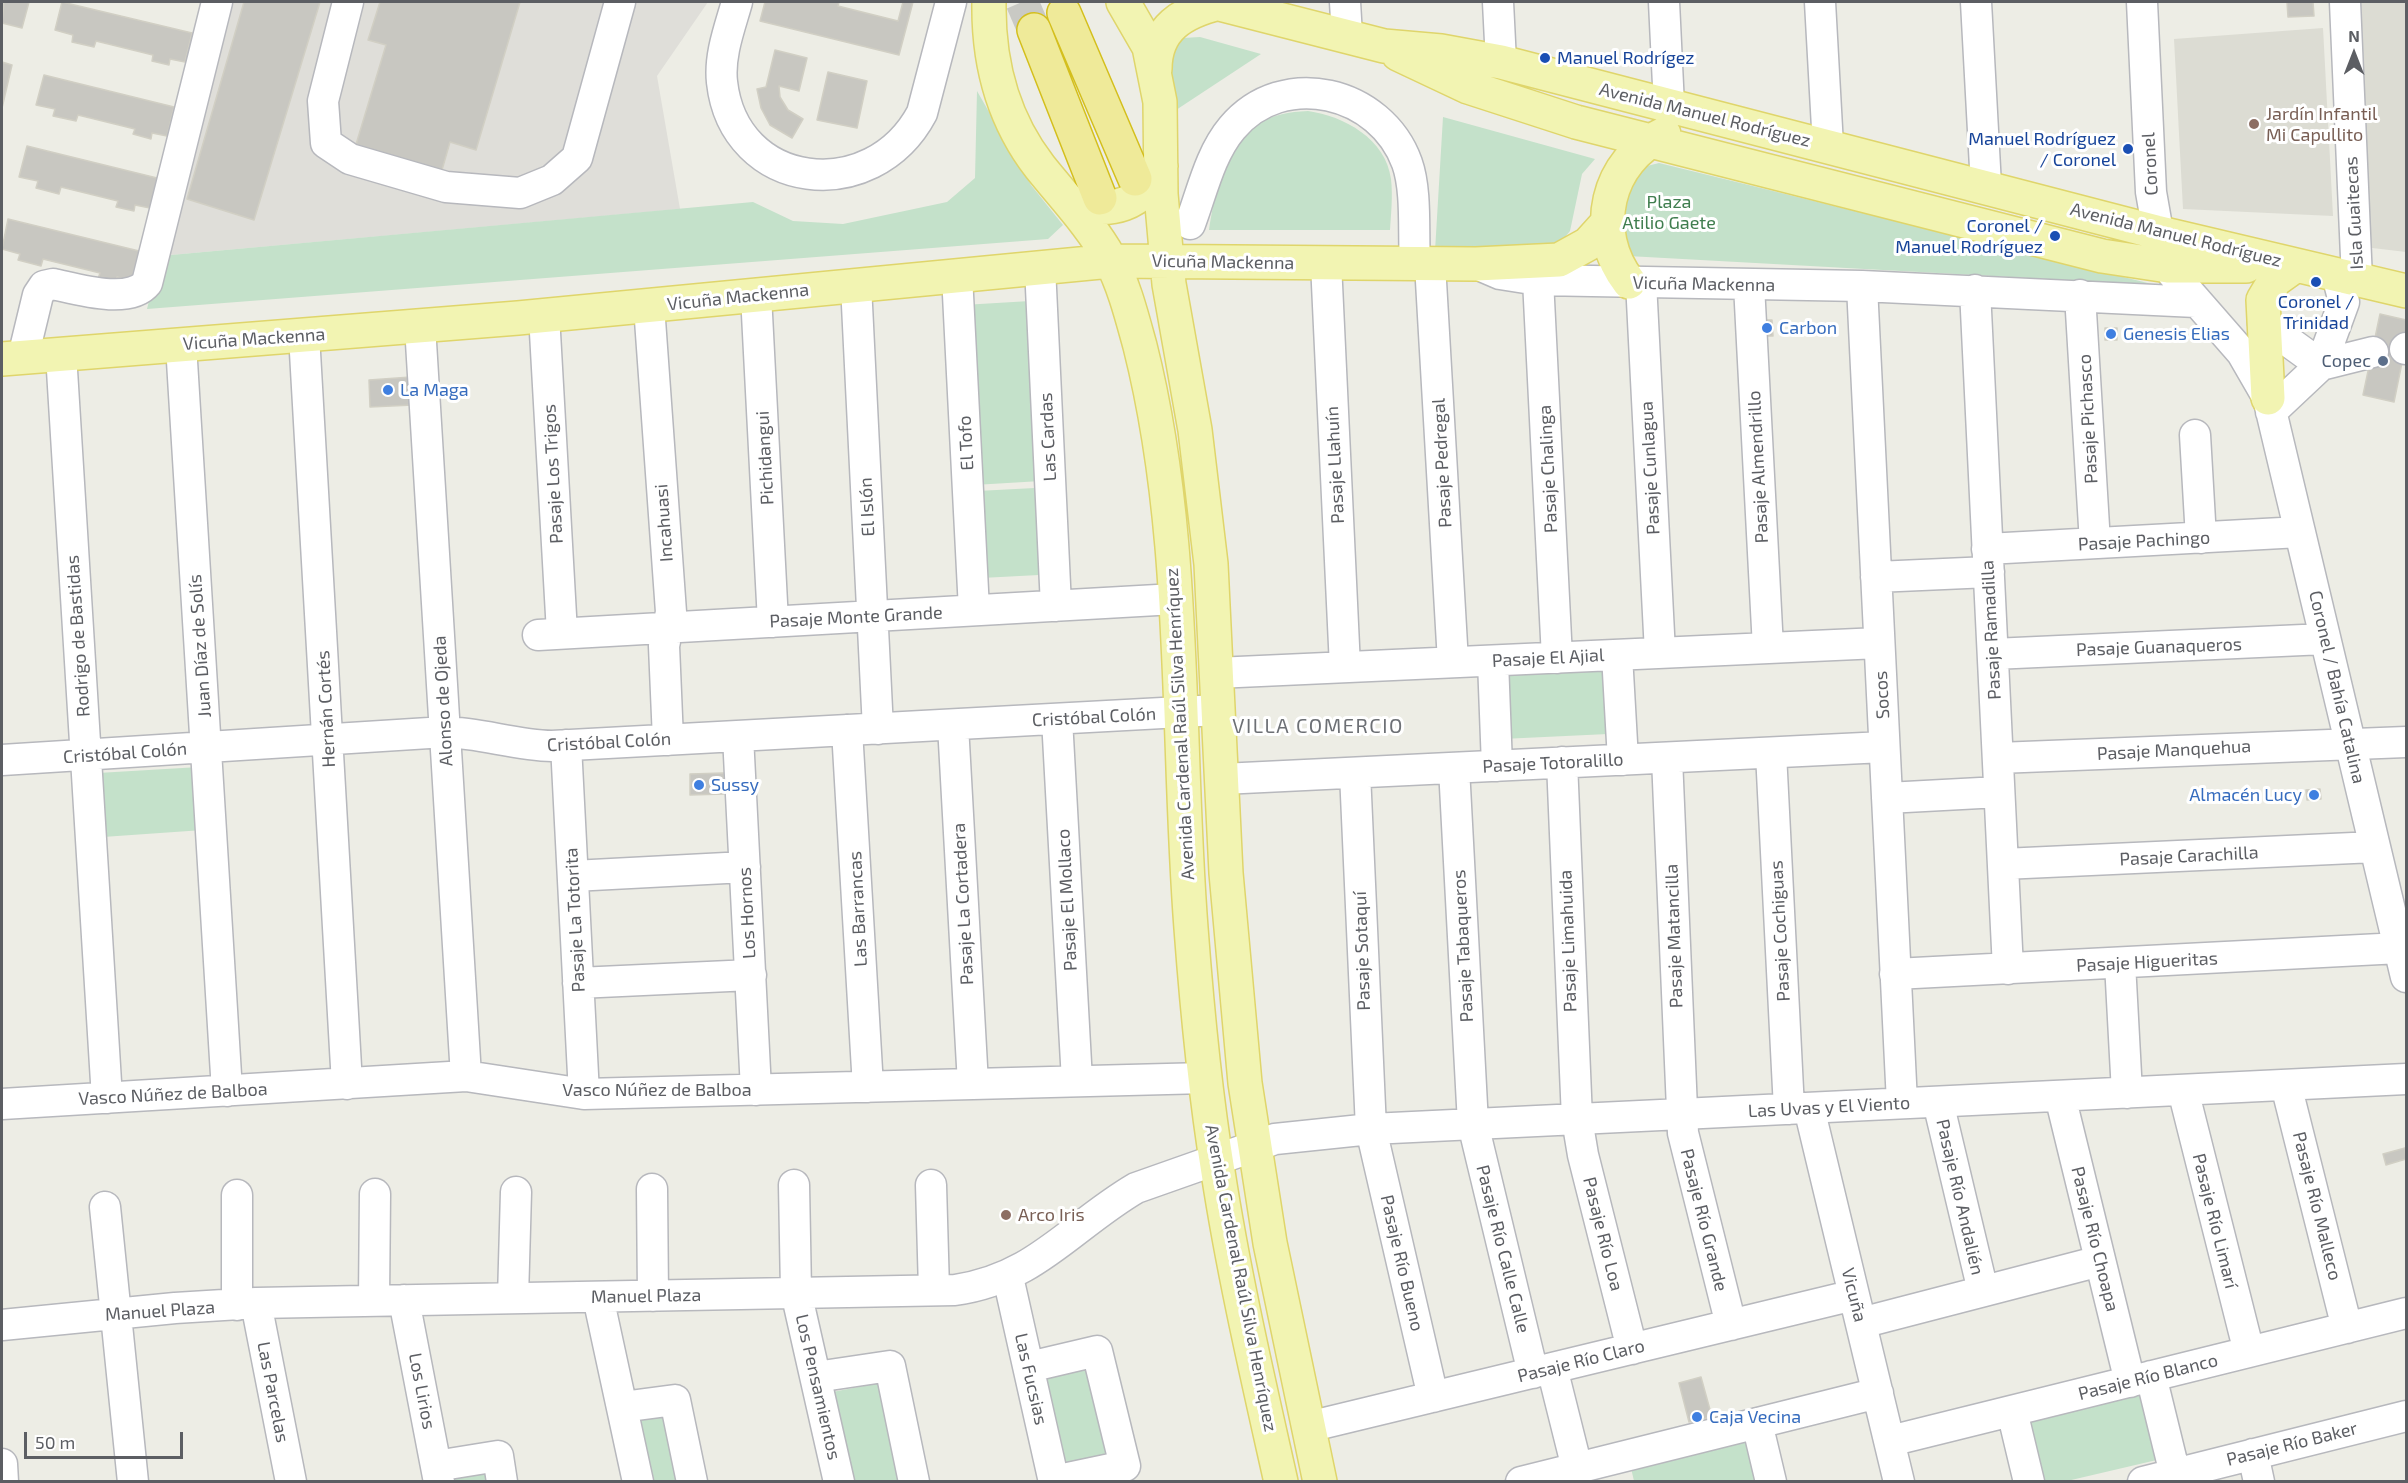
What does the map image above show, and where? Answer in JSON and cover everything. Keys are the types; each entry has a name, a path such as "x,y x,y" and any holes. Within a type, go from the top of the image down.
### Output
{"highway":[{"path":"1064,13 1148,172"},
{"path":"1034,30 1085,200"}],"main road":[{"name":"Avenida Cardenal Raúl Silva Henríquez","path":"989,2 990,50 1006,108 1028,150 1085,200 1129,309 1146,375 1164,477 1175,599 1191,926 1206,1078 1216,1160 1245,1318 1281,1482"},
{"name":"Avenida Cardenal Raúl Silva Henríquez","path":"1124,2 1143,34 1155,69 1161,123 1148,172 1167,262 1204,497 1211,564 1230,937 1254,1147 1283,1314 1320,1482"},
{"path":"1155,69 1158,46 1170,26 1188,12 1215,2"},
{"name":"Avenida Manuel Rodríguez","path":"1215,2 1384,46 1441,51 1502,62 2156,232 2296,265"},
{"name":"Avenida Manuel Rodríguez","path":"1384,46 1468,87 1522,106 1647,142 2102,256 2168,266 2296,265"},
{"path":"1629,275 1607,223 1609,200 1621,170 1647,142 1694,124 1727,121"},
{"path":"1085,200 1099,208 1129,202 1145,191 1148,172"},
{"path":"1548,270 1588,244 1607,223"},
{"name":"Vicuña Mackenna","path":"12,358 649,306 1111,261 1476,264 1548,270"},
{"path":"2269,405 2262,306 2266,292 2280,276 2296,265 2406,291"}],"street":[{"path":"12,358 38,295 44,286 53,284 110,294 136,292 147,283 217,2"},
{"path":"348,2 323,100 326,143 350,159 446,188 520,193 552,180 577,158 620,2"},
{"path":"737,2 722,64 723,89 730,113 748,141 774,162 805,174 823,176 858,171 874,164 903,143 922,113 951,2"},
{"path":"1345,2 1347,36"},
{"path":"1498,2 1502,62"},
{"path":"1664,2 1669,106"},
{"path":"1820,2 1828,146"},
{"path":"1976,2 1986,186"},
{"name":"Coronel","path":"2142,2 2151,192 2156,232 2168,266 2196,302 2242,353 2269,405"},
{"name":"Isla Guaitecas","path":"2321,365 2344,302 2347,278 2345,2"},
{"name":"Pasaje Pedregal","path":"1190,224 1222,141 1246,114 1278,97 1304,93 1331,94 1364,108 1391,133 1401,148 1412,183 1423,263 1453,662"},
{"name":"Pasaje Llahuín","path":"1326,263 1345,667"},
{"name":"Las Cardas","path":"1040,267 1056,606"},
{"name":"Vicuña Mackenna","path":"1629,275 1740,268 1862,286"},
{"name":"Vicuña Mackenna","path":"1548,270 1749,285 1975,290 2196,302"},
{"name":"Pasaje Chalinga","path":"1548,270 1557,658"},
{"name":"El Tofo","path":"957,275 974,610"},
{"name":"Pasaje Cunlagua","path":"1629,275 1660,653"},
{"name":"El Islón","path":"856,285 878,729"},
{"name":"Pasaje Almendrillo","path":"1749,285 1768,648"},
{"name":"Socos","path":"1862,286 1902,1103"},
{"name":"Pasaje Ramadilla","path":"1975,290 2008,969"},
{"name":"Pichidangui","path":"756,295 773,622"},
{"name":"Pasaje Pichasco","path":"2080,295 2095,543"},
{"name":"Incahuasi","path":"649,306 671,612 664,646 668,740"},
{"name":"Pasaje Los Trigos","path":"544,315 550,634"},
{"path":"2263,322 2321,365"},
{"name":"Alonso de Ojeda","path":"420,326 466,1076"},
{"name":"Hernán Cortés","path":"303,335 347,1084"},
{"name":"Juan Díaz de Solís","path":"181,345 227,1091"},
{"path":"2269,405 2321,365 2373,352"},
{"name":"Rodrigo de Bastidas","path":"61,354 107,1098"},
{"name":"Coronel / Bahía Catalina","path":"2269,405 2406,977"},
{"path":"2195,435 2200,538"},
{"name":"Pasaje Pachingo","path":"1876,577 2095,543 2300,532"},
{"name":"Pasaje Monte Grande","path":"550,634 1175,599"},
{"name":"Pasaje Guanaqueros","path":"1993,654 2325,639"},
{"name":"Pasaje El Ajial","path":"1216,673 1879,643"},
{"path":"1617,655 1623,760"},
{"path":"1493,661 1497,766"},
{"name":"Cristóbal Colón","path":"2,760 445,732 469,733 520,744 566,745 1218,710"},
{"name":"Pasaje El Mollaco","path":"1057,719 1077,1081"},
{"name":"Pasaje La Cortadera","path":"953,725 973,1084"},
{"name":"Las Barrancas","path":"847,730 868,1087"},
{"name":"Los Hornos","path":"738,736 756,1090"},
{"name":"Pasaje Manquehua","path":"1998,758 2350,742 2406,742"},
{"name":"Pasaje La Totorita","path":"566,745 584,1094"},
{"name":"Pasaje Totoralillo","path":"1222,779 1884,747"},
{"name":"Pasaje Cochiguas","path":"1771,753 1799,1108"},
{"name":"Pasaje Matancilla","path":"1667,758 1682,1114"},
{"name":"Pasaje Limahuida","path":"1562,762 1577,1119"},
{"name":"Pasaje Tabaqueros","path":"1454,768 1473,1124"},
{"name":"Pasaje Sotaquí","path":"1355,773 1371,1129"},
{"path":"1887,798 2000,792"},
{"name":"Pasaje Carachilla","path":"2003,864 2375,847"},
{"path":"573,876 745,867"},
{"name":"Pasaje Higueritas","path":"1895,974 2400,948"},
{"path":"2120,963 2127,1093"},
{"path":"578,983 751,975"},
{"name":"Vasco Núñez de Balboa","path":"2,1104 466,1076 584,1094 1206,1078"},
{"name":"Las Uvas y El Viento","path":"1254,1147 1275,1139 1371,1129 2406,1079"},
{"name":"Pasaje Río Malleco","path":"2286,1085 2347,1328"},
{"name":"Pasaje Río Limarí","path":"2183,1090 2249,1352"},
{"name":"Pasaje Río Choapa","path":"2060,1096 2100,1261 2140,1379 2157,1479"},
{"name":"Pasaje Río Andalién","path":"1938,1102 1983,1292"},
{"name":"Vicuña","path":"1799,1108 1858,1309 1899,1482"},
{"name":"Pasaje Río Grande","path":"1682,1114 1687,1151 1731,1325"},
{"name":"Pasaje Río Loa","path":"1577,1119 1583,1155 1632,1349"},
{"name":"Pasaje Río Calle Calle","path":"1473,1124 1543,1370 1577,1468"},
{"name":"Pasaje Río Bueno","path":"1371,1129 1433,1397"},
{"name":"Manuel Plaza","path":"2,1325 246,1304 374,1300 598,1298 934,1290 975,1287 1008,1277 1046,1254 1102,1210 1136,1188 1254,1147"},
{"name":"Los Pensamientos","path":"794,1185 796,1292 839,1482"},
{"path":"931,1185 934,1290"},
{"path":"652,1189 653,1296"},
{"path":"513,1298 516,1192"},
{"path":"374,1300 375,1194"},
{"name":"Las Parcelas","path":"237,1195 246,1304 291,1482"},
{"path":"105,1207 134,1482"},
{"name":"Pasaje Río Claro","path":"1308,1427 1731,1325 1983,1292 2100,1261"},
{"name":"Las Fucsias","path":"1008,1277 1054,1481"},
{"path":"598,1298 638,1482"},
{"name":"Los Lirios","path":"404,1300 438,1474"},
{"name":"Pasaje Río Blanco","path":"1890,1441 2406,1313"},
{"path":"1029,1368 1097,1351 1125,1467 1054,1481"},
{"path":"816,1377 890,1366 914,1482"},
{"path":"1521,1482 1577,1468 1618,1470 1757,1423 1878,1393"},
{"path":"622,1407 675,1400 692,1482"},
{"path":"2012,1411 2030,1482"},
{"name":"Pasaje Río Baker","path":"2157,1479 2256,1468 2406,1416"},
{"path":"1757,1423 1771,1482"},
{"path":"438,1474 498,1456 502,1482"},
{"path":"2,1464 3,1482"}],"shaded area":[{"path":"225,2 708,2 657,76 680,209 160,256"},
{"path":"2353,2 2406,2 2406,252 2364,247"},
{"name":"Jardín Infantil Mi Capullito","path":"2323,28 2333,216 2183,209 2174,39"}],"green space":[{"path":"1200,37 1261,54 1176,110 1167,69 1169,50 1183,38"},
{"path":"977,91 1031,185 1063,225 1048,239 147,309 160,256 753,202 793,221 843,224 947,202 975,178"},
{"path":"1308,111 1349,124 1372,141 1381,152 1391,179 1390,230 1209,230 1218,184 1233,147 1245,133 1261,122 1282,114"},
{"path":"1443,117 1595,159 1582,174 1570,231 1556,248 1435,251"},
{"name":"Plaza Atilio Gaete","path":"1659,163 2156,285 1628,256 1618,220 1635,169"},
{"path":"1030,301 1041,481 974,485 963,305"},
{"path":"1035,488 1039,575 981,578 977,491"},
{"path":"1605,669 1608,734 1502,739 1499,674"},
{"path":"199,767 203,830 103,837 98,773"},
{"path":"1100,1363 1120,1453 1064,1465 1044,1375"},
{"path":"885,1382 904,1481 844,1481 827,1393"},
{"path":"2142,1385 2161,1459 2067,1481 2041,1481 2024,1416"},
{"path":"667,1407 682,1481 643,1481 630,1415"},
{"path":"1748,1438 1760,1481 1634,1481 1631,1468"},
{"path":"492,1465 495,1481 451,1481 450,1473"}],"building":[{"path":"4,2 29,2 22,28 2,23"},
{"path":"62,2 192,33 185,62 170,59 169,65 152,61 153,55 96,41 94,47 72,42 73,35 55,30"},
{"path":"244,2 320,2 254,220 187,199"},
{"path":"380,2 520,2 476,150 450,142 440,177 354,151 386,45 368,40"},
{"path":"765,2 839,2 838,6 898,21 903,2 913,2 899,55 760,21"},
{"path":"2287,2 2313,2 2314,16 2288,17"},
{"path":"775,50 807,58 799,91 779,86 780,97 788,110 803,119 792,138 770,125 761,108 757,89 766,87"},
{"path":"2,62 12,65 2,108"},
{"path":"828,72 867,81 857,128 817,120"},
{"path":"44,75 174,107 167,136 152,133 151,139 133,134 135,129 78,115 76,121 53,116 55,109 36,105"},
{"path":"27,146 157,178 150,208 135,205 134,211 116,207 118,201 61,187 59,194 36,188 38,181 19,177"},
{"path":"8,219 139,251 131,281 117,277 115,283 98,279 100,273 43,259 41,266 18,260 20,254 2,249"},
{"path":"2380,314 2406,320 2406,343 2394,402 2363,395"},
{"name":"Carbon","path":"1761,320 1772,320 1773,336 1761,336"},
{"name":"Genesis Elias","path":"2105,328 2117,328 2117,340 2105,340"},
{"path":"411,377 413,405 370,407 369,380"},
{"path":"724,773 724,794 690,795 690,774"},
{"name":"Almacén Lucy","path":"2320,789 2321,799 2307,800 2306,790"},
{"path":"2405,1148 2406,1159 2386,1165 2383,1154"},
{"path":"1701,1377 1712,1417 1689,1422 1679,1383"}],"tunnel":[{"path":"1022,2 1034,30"}],"place":[{"name":"Manuel Rodrígez","path":"1545,58"},
{"name":"Jardín Infantil Mi Capullito","path":"2254,124"},
{"name":"Manuel Rodríguez / Coronel","path":"2128,149"},
{"name":"Coronel / Manuel Rodríguez","path":"2055,236"},
{"name":"Coronel / Trinidad","path":"2316,282"},
{"name":"Carbon","path":"1767,328"},
{"name":"Genesis Elias","path":"2111,334"},
{"name":"Copec","path":"2383,361"},
{"name":"La Maga","path":"388,390"},
{"name":"Sussy","path":"699,785"},
{"name":"Almacén Lucy","path":"2314,795"},
{"name":"Arco Iris","path":"1006,1215"},
{"name":"Caja Vecina","path":"1697,1417"}],"district":[{"name":"VILLA COMERCIO","path":"1318,726"}]}
